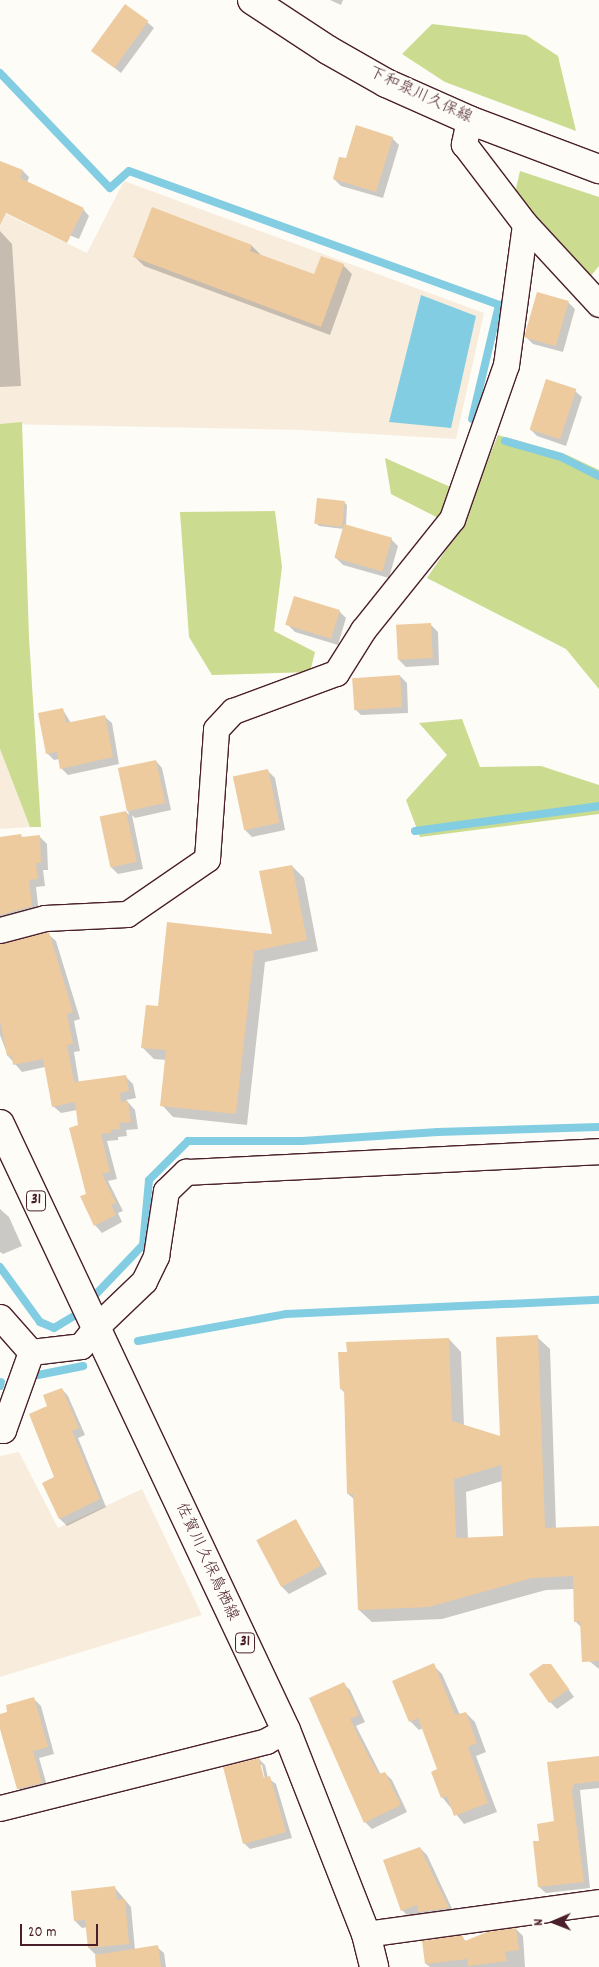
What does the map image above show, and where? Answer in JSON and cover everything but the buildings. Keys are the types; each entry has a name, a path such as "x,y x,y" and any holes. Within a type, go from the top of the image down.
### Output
{"main road":[{"name":"下和泉川久保線","path":"252,0 328,50 386,83 468,120 599,169"},
{"name":"31","path":"0,1124 95,1328"},
{"name":"佐賀川久保鳥栖線","path":"95,1328 286,1730 366,1934 374,1967"}],"street":[{"path":"468,120 464,144 525,224 599,304"},
{"path":"0,930 45,918 127,914 207,858 216,729 233,712 336,673 363,630 452,519 506,365 525,224"},
{"path":"30,1352 81,1346 95,1328 144,1281 156,1256 166,1191 186,1172 599,1150"},
{"path":"0,1317 30,1352"},
{"path":"0,1430 3,1430 30,1352"},
{"path":"0,1808 266,1741 286,1730"},
{"path":"366,1934 598,1904"}],"shaded area":[{"path":"124,181 484,313 456,439 301,430 0,424 0,211 87,253"},
{"path":"0,749 30,827 0,829"},
{"path":"19,1452 58,1528 142,1489 202,1615 0,1677 0,1456"}],"green space":[{"path":"432,24 526,35 558,56 576,131 445,82 402,54"},
{"path":"520,171 599,197 599,266 590,277 515,193"},
{"path":"22,422 29,638 41,827 30,827 0,749 0,424"},
{"path":"498,435 565,454 599,470 599,689 566,649 427,578 460,529 391,494 385,458 473,497"},
{"path":"275,511 282,567 274,631 315,652 310,672 212,675 189,637 180,512"},
{"path":"462,719 480,767 541,766 599,785 599,814 420,837 406,800 447,755 419,723"}],"water":[{"path":"421,295 476,316 451,428 389,422"}],"waterway":[{"path":"0,73 110,188 129,171 499,305 472,419"},
{"path":"505,441 561,457 599,476"},
{"path":"415,831 599,806"},
{"path":"0,1267 40,1322 54,1328 77,1314 143,1245 149,1180 188,1141 302,1141 438,1132 599,1127"},
{"path":"138,1341 286,1314 599,1300"},
{"path":"38,1375 83,1366"},
{"path":"0,1386 1,1382"}]}
